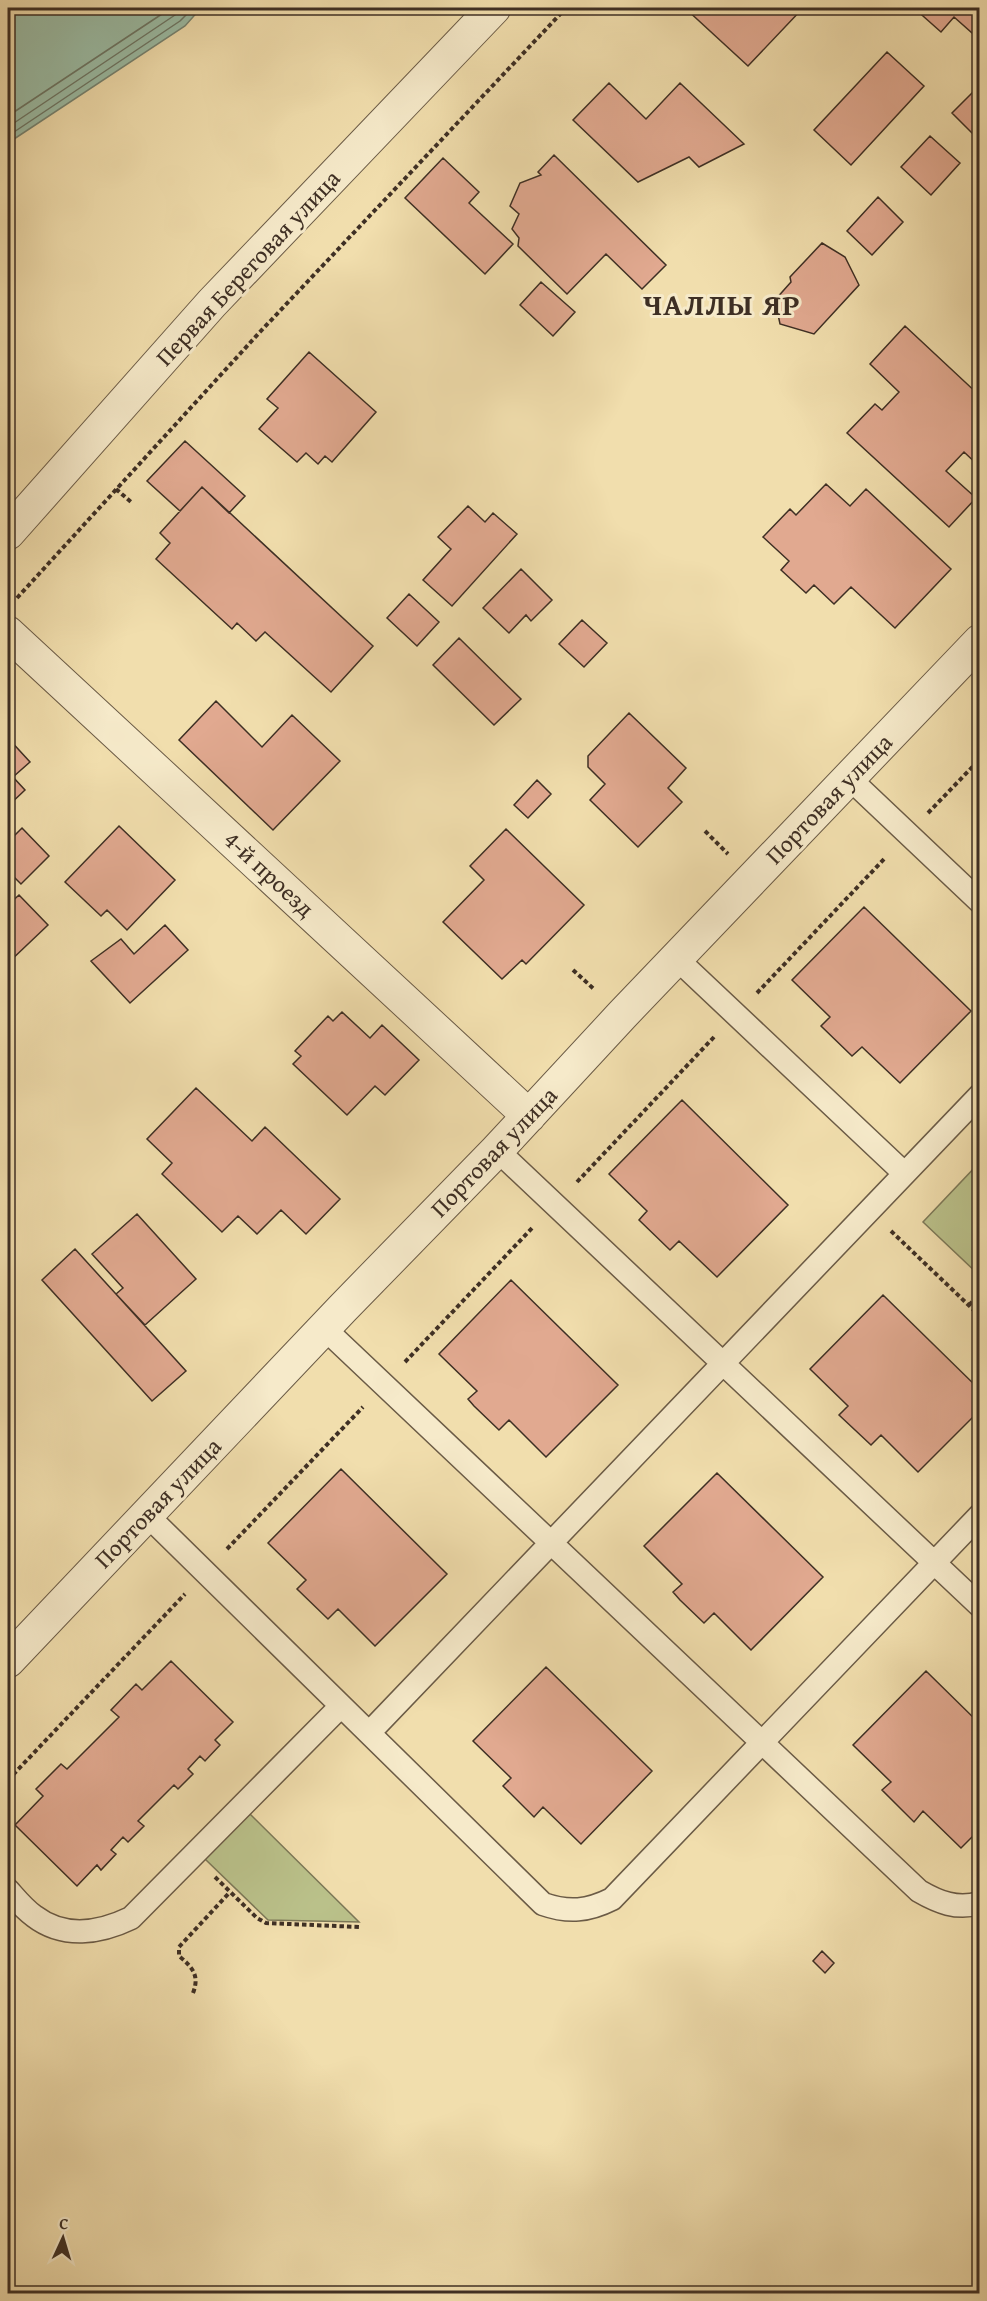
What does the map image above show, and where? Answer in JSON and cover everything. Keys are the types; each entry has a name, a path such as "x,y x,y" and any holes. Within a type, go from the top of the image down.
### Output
{"street":[{"name":"Первая Береговая улица","path":"8,533 212,303 494,8"},
{"name":"4-й проезд","path":"8,633 530,1116"},
{"name":"Портовая улица","path":"8,1661 530,1116 622,1015 980,641"}],"lane":[{"path":"849,778 980,902"},
{"path":"677,959 904,1173"},
{"path":"369,1733 980,1095"},
{"path":"497,1150 980,1606"},
{"path":"325,1329 919,1891 940,1902 956,1906 980,1904"},
{"path":"147,1515 543,1904 569,1911 582,1911 612,1899 980,1515"},
{"path":"8,1890 34,1916 51,1926 68,1931 94,1932 131,1918 341,1706"}],"path":[{"path":"15,600 267,324 566,8"},
{"path":"116,489 131,502"},
{"path":"8,1780 980,759"},
{"path":"869,1210 980,1316"},
{"path":"969,1305 980,1294"},
{"path":"193,1855 257,1918 266,1923 359,1927"},
{"path":"193,1993 196,1985 195,1974 193,1968 179,1956 179,1947 230,1892"}],"shaded area":[{"path":"979,1163 979,1275 923,1222"},
{"path":"250,1814 359,1922 268,1920 205,1859"}],"water":[{"path":"8,8 201,8 185,26 8,143"}],"building":[{"path":"685,8 803,8 748,66"},
{"path":"914,8 980,8 980,40 954,17 941,32"},
{"path":"887,52 924,86 851,165 814,130"},
{"path":"609,83 646,119 680,83 744,144 699,167 689,157 638,182 573,120"},
{"path":"980,85 980,141 952,113"},
{"path":"930,136 960,163 931,195 901,167"},
{"path":"554,155 666,265 642,289 606,254 567,294 518,246 519,238 512,229 519,214 510,206 520,183 541,175 538,172"},
{"path":"443,158 479,192 469,203 513,244 485,274 405,198"},
{"path":"878,197 903,222 872,255 847,231"},
{"path":"822,243 845,257 859,285 814,334 780,324 775,300 791,282 790,277"},
{"path":"541,282 575,312 553,336 520,305"},
{"path":"905,326 980,396 980,467 964,452 946,471 976,498 949,527 847,433 875,404 882,410 899,392 870,364"},
{"path":"309,352 376,412 332,462 325,456 318,464 306,453 297,462 259,429 278,408 267,399"},
{"path":"185,441 245,496 229,513 202,487 180,511 147,481"},
{"path":"826,484 850,506 866,489 951,569 895,628 851,587 834,604 814,585 806,593 781,570 789,561 763,537 790,509 796,515"},
{"path":"202,487 373,646 331,692 265,632 256,641 237,623 232,629 156,559 170,543 160,533"},
{"path":"468,506 485,522 493,513 517,534 452,606 423,580 451,549 438,537"},
{"path":"521,569 552,600 531,621 526,615 509,633 483,608"},
{"path":"409,594 439,622 417,646 387,618"},
{"path":"582,620 607,643 584,667 559,644"},
{"path":"459,638 521,699 494,725 433,665"},
{"path":"216,701 262,747 292,715 340,761 273,830 179,740"},
{"path":"629,713 686,768 668,788 682,802 638,847 590,800 605,784 588,767 588,756"},
{"path":"8,738 30,762 13,777 25,790 8,806"},
{"path":"537,780 551,794 528,818 514,805"},
{"path":"119,826 175,880 127,930 107,910 101,916 65,882"},
{"path":"22,828 49,856 21,884 8,871 8,830 14,836"},
{"path":"506,829 584,905 526,964 522,960 502,979 443,922 484,880 470,866"},
{"path":"19,895 48,925 8,963 8,905"},
{"path":"864,907 971,1011 900,1083 862,1047 852,1056 821,1026 830,1017 792,980"},
{"path":"165,925 188,950 130,1003 91,961 121,939 134,954"},
{"path":"342,1012 370,1038 382,1025 419,1060 385,1095 375,1086 347,1115 293,1064 301,1056 295,1051 328,1016 333,1021"},
{"path":"196,1088 252,1141 265,1127 340,1199 306,1234 281,1210 257,1234 238,1216 222,1232 162,1174 172,1163 147,1139"},
{"path":"682,1100 788,1205 717,1277 679,1241 670,1250 639,1220 647,1211 609,1174"},
{"path":"137,1214 196,1279 145,1325 116,1294 123,1288 92,1254"},
{"path":"75,1249 186,1371 152,1401 42,1280"},
{"path":"511,1280 618,1385 546,1457 509,1420 499,1430 474,1406 468,1399 477,1391 439,1354"},
{"path":"883,1295 980,1390 980,1410 918,1472 881,1435 871,1445 839,1415 848,1406 810,1369"},
{"path":"341,1469 447,1574 375,1646 338,1609 328,1619 297,1589 306,1580 268,1543"},
{"path":"717,1473 823,1577 751,1650 714,1613 704,1623 680,1600 673,1592 682,1584 644,1546"},
{"path":"171,1661 233,1722 215,1740 220,1745 205,1761 200,1756 188,1769 193,1774 178,1789 174,1785 138,1821 144,1826 128,1842 123,1837 111,1850 116,1854 101,1870 97,1865 77,1886 15,1825 43,1796 36,1789 61,1764 67,1769 119,1717 111,1710 136,1684 142,1690"},
{"path":"546,1667 652,1771 581,1844 543,1807 534,1817 503,1786 511,1778 473,1741"},
{"path":"926,1671 980,1724 980,1829 961,1848 923,1811 914,1822 882,1790 891,1782 853,1745"},
{"path":"822,1951 834,1963 825,1973 813,1961"}],"district":[{"name":"ЧАЛЛЫ ЯР","path":"722,305"}]}
